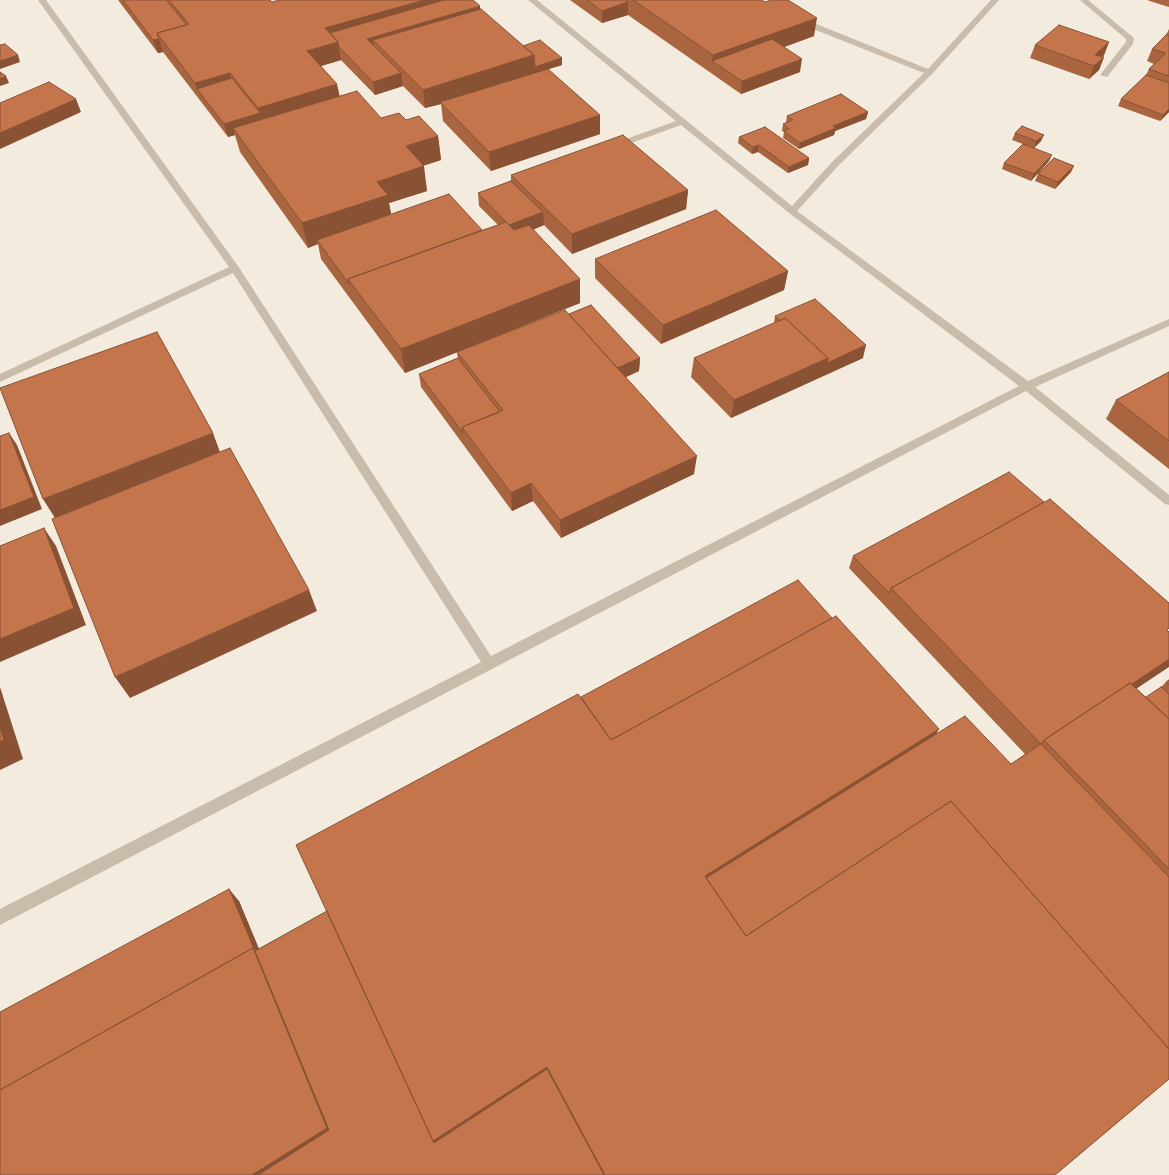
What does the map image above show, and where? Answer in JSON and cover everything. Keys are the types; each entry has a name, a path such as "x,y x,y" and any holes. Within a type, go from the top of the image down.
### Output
{"street":[{"path":"42,0 235,268 489,664"},
{"path":"532,0 792,211 1027,386 1169,501"},
{"path":"792,211 835,164 928,72 995,0"},
{"path":"1084,0 1130,38 1130,42 1104,75"},
{"path":"794,18 928,72"},
{"path":"608,149 683,121"},
{"path":"0,378 235,268"},
{"path":"0,917 1027,386 1169,322"}],"building":[{"path":"123,0 166,0 187,25 157,33 159,39 153,40"},
{"path":"169,0 270,0 272,2 279,0 424,0 325,28 338,42 307,51 337,84 258,108 230,73 195,83 157,33 189,24"},
{"path":"444,0 473,0 480,6 367,39 401,73 373,82 339,47 338,42 330,33"},
{"path":"587,0 625,0 628,2 602,11"},
{"path":"633,0 762,0 765,2 788,0 817,18 713,55"},
{"path":"481,9 534,55 423,90 373,40"},
{"path":"1059,25 1109,42 1095,55 1104,57 1094,66 1035,45"},
{"path":"1166,35 1169,36 1169,76 1149,69 1166,53 1152,49"},
{"path":"772,39 802,59 742,81 712,61"},
{"path":"540,40 562,58 535,67 534,55 523,46"},
{"path":"5,44 18,55 0,61 0,45"},
{"path":"548,69 600,115 489,152 440,102"},
{"path":"0,72 6,76 0,79"},
{"path":"1146,75 1169,83 1169,109 1163,115 1121,99"},
{"path":"232,78 260,113 224,124 197,89"},
{"path":"49,82 76,99 0,133 0,103"},
{"path":"357,91 381,118 399,113 406,120 419,116 438,136 406,146 424,166 377,182 388,195 302,223 233,128"},
{"path":"841,94 868,112 833,126 836,128 800,143 784,131 789,129 783,124 793,120 787,116"},
{"path":"1022,126 1044,135 1036,141 1015,133"},
{"path":"765,127 809,158 789,167 759,145 753,147 739,137"},
{"path":"623,135 688,190 572,234 511,175"},
{"path":"1023,144 1052,155 1034,174 1004,163"},
{"path":"1054,158 1074,166 1058,182 1038,174"},
{"path":"511,181 543,212 509,225 478,193"},
{"path":"449,194 482,230 348,279 349,284 317,240"},
{"path":"716,210 788,271 663,325 595,259"},
{"path":"506,222 514,230 529,225 580,279 401,349 348,279"},
{"path":"815,299 866,345 827,363 828,358 785,318 780,321 775,316"},
{"path":"591,305 640,358 617,368 569,314"},
{"path":"565,310 697,456 560,520 531,483 511,493 462,427 503,410 457,352"},
{"path":"785,318 828,358 734,400 694,358"},
{"path":"157,332 213,433 43,499 0,388"},
{"path":"458,358 500,412 462,427 463,433 419,374"},
{"path":"1169,372 1169,441 1116,400"},
{"path":"9,433 34,497 0,510 0,436"},
{"path":"230,448 309,590 115,677 52,519"},
{"path":"1009,472 1044,502 891,588 889,593 853,556"},
{"path":"1050,499 1169,603 1169,628 1167,630 1169,632 1169,659 1044,740 1041,744 891,588"},
{"path":"44,528 74,608 0,639 0,546"},
{"path":"798,580 832,618 611,740 581,697"},
{"path":"836,616 939,729 705,876 746,936 951,801 1169,1049 1169,1079 1055,1175 605,1175 547,1067 433,1141 296,845 578,694 611,740"},
{"path":"1130,683 1169,719 1169,869 1044,740"},
{"path":"1161,687 1169,694 1169,719 1146,697"},
{"path":"965,716 1011,764 1041,744 1169,877 1169,1049 951,801 746,936 706,878"},
{"path":"0,726 4,740 0,742"},
{"path":"229,889 255,951 253,948 0,1090 0,1012"},
{"path":"327,911 434,1143 547,1069 604,1175 258,1175 329,1130 255,951"},
{"path":"253,948 327,1128 252,1175 0,1175 0,1090"}]}
